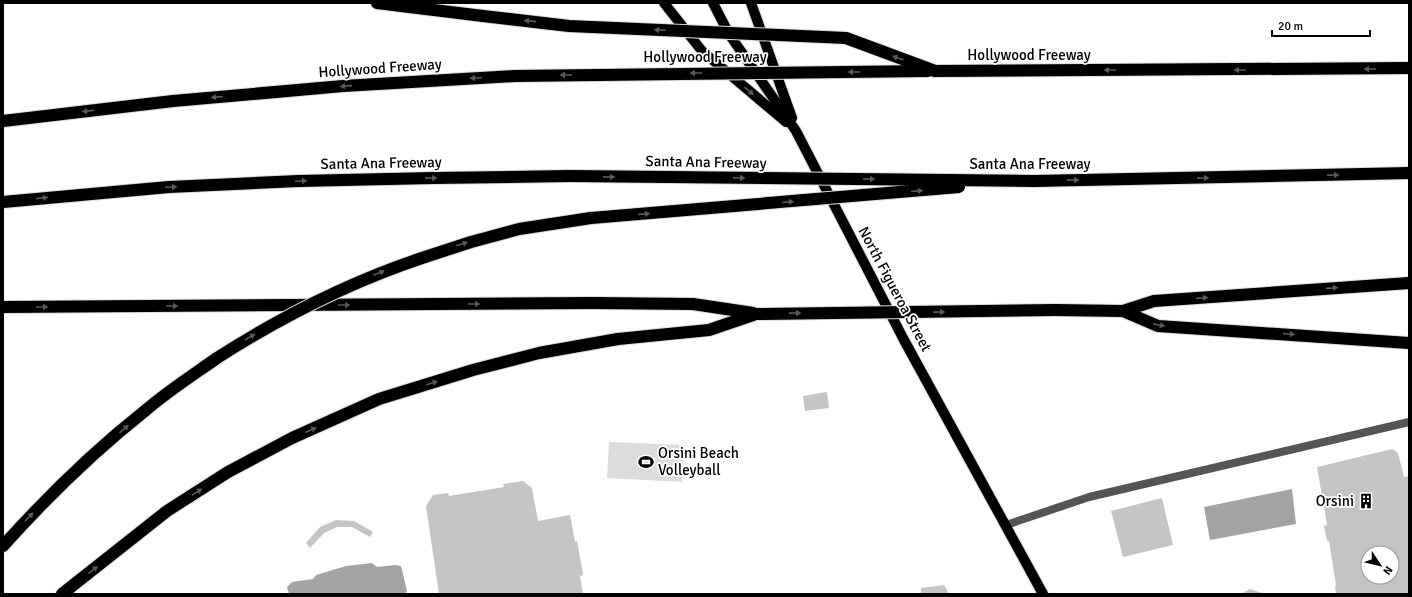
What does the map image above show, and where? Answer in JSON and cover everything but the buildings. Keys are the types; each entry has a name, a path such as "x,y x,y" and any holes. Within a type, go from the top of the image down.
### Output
{"highway":[{"path":"377,3 569,26 846,38 935,71"},
{"name":"Hollywood Freeway","path":"3,121 173,101 343,86 515,76 935,71 1409,68"},
{"name":"Santa Ana Freeway","path":"3,202 169,187 291,181 433,178 570,176 1034,181 1409,174"},
{"path":"3,546 64,481 146,409 178,386 241,343 307,305 386,270 425,256 519,228 592,218 1034,181"},
{"path":"3,307 593,303 693,304 756,314 1055,310 1123,311 1154,301 1409,283"},
{"path":"1123,311 1158,326 1409,342"},
{"path":"62,594 167,511 228,472 292,438 379,399 473,370 539,353 618,339 708,330 756,314"}],"main road":[{"path":"664,3 702,51 796,131"},
{"name":"North Figueroa Street","path":"712,3 730,34 796,131 904,340 1043,594"},
{"path":"751,3 796,131"}],"lane":[{"path":"1006,525 1089,497 1409,422"}],"shaded area":[{"name":"Orsini Beach Volleyball","path":"609,442 684,445 682,482 607,478"},
{"path":"1292,489 1296,524 1210,540 1204,507"},
{"path":"372,563 377,567 395,565 401,566 407,591 405,594 289,594 287,587 292,582 313,579 316,575 346,566"}],"place":[{"name":"Orsini Beach Volleyball","path":"646,462"},
{"name":"Orsini","path":"1366,501"}]}
